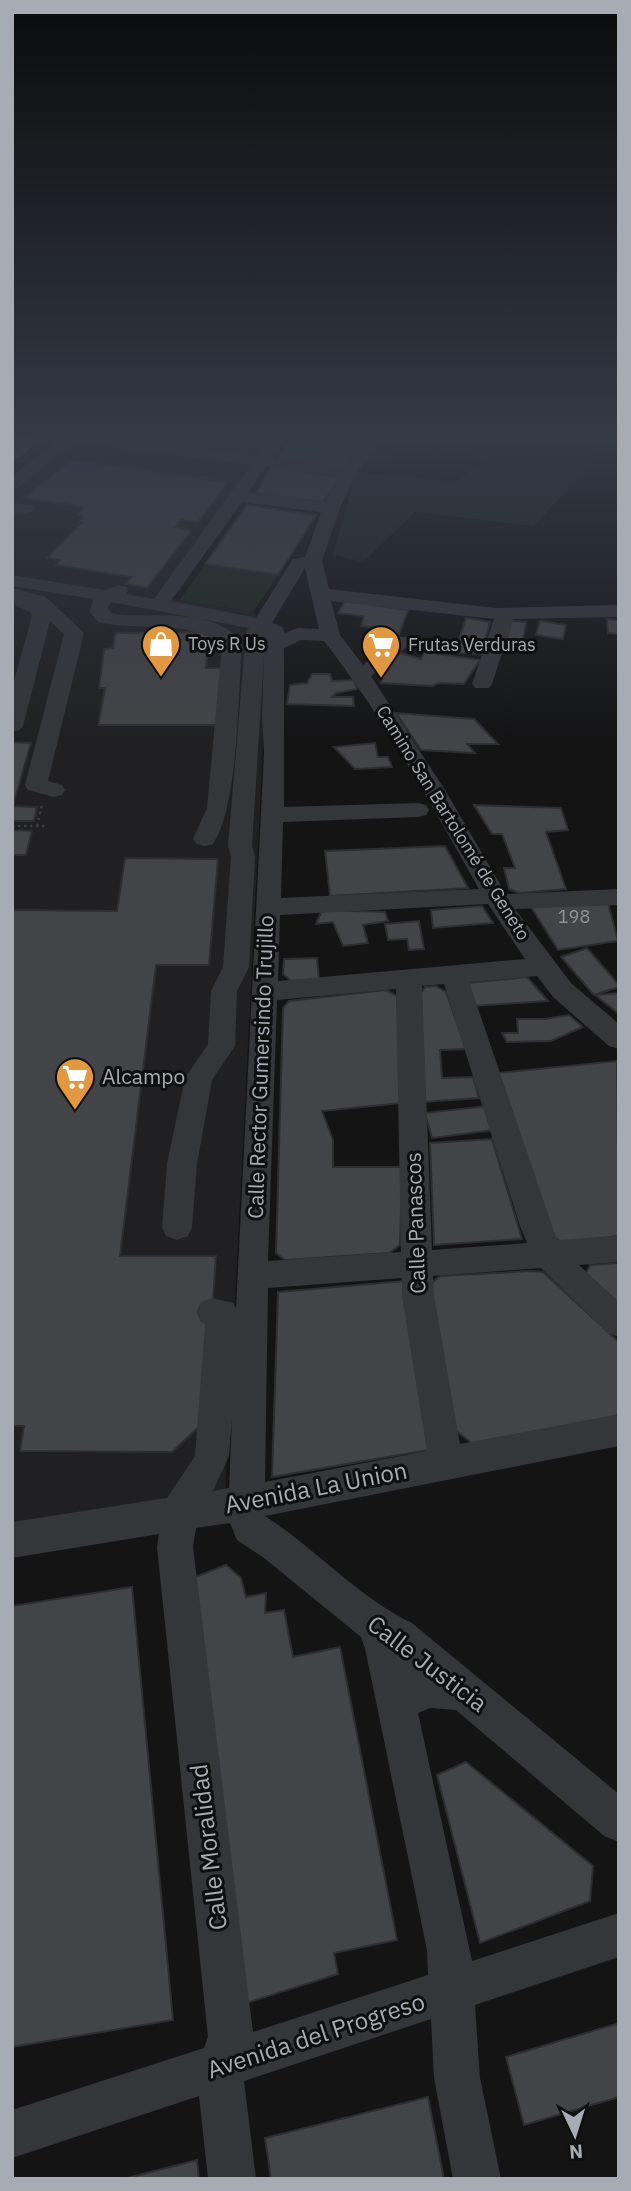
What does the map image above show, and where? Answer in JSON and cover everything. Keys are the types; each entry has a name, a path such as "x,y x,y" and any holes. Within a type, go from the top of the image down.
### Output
{"street":[{"path":"159,605 208,536"},
{"name":"Camino San Bartolomé de Geneto","path":"321,536 313,561 328,630 435,790 498,899 543,966 562,990 619,1039"},
{"path":"275,629 299,563 313,561"},
{"path":"15,572 80,605 111,597 206,613 275,629 328,630"},
{"path":"47,590 49,599 68,615 74,633 64,676 46,687 40,732 36,785 54,790"},
{"path":"319,594 505,614 619,611"},
{"path":"12,596 39,601 74,633"},
{"path":"12,596 37,608 43,616 13,730 40,732"},
{"path":"111,597 105,618 178,622 218,630 232,643 218,808 205,839"},
{"path":"482,684 505,614"},
{"path":"177,1227 182,1164 199,1078 220,1046 224,991 236,967 243,857 240,846 256,633 275,629"},
{"name":"Calle Rector Gumersindo Trujillo","path":"263,1518 252,1276 272,815 275,629"},
{"path":"359,673 368,671 404,641"},
{"path":"272,815 418,810"},
{"path":"267,907 619,897"},
{"path":"264,992 543,966"},
{"path":"454,975 535,1226 547,1254 619,1323"},
{"name":"Calle Panascos","path":"410,979 418,1296 446,1464"},
{"path":"252,1276 619,1249"},
{"path":"183,1513 183,1502 205,1472 212,1456 222,1313 212,1312"},
{"name":"Avenida La Union","path":"263,1518 446,1464 619,1430"},
{"path":"12,1540 183,1513 206,1521 263,1518"},
{"name":"Calle Moralidad","path":"183,1513 175,1547 231,2037 221,2066 232,2179"},
{"name":"Calle Justicia","path":"263,1518 374,1624 399,1636 619,1821"},
{"path":"374,1624 384,1646 398,1704 449,1950 457,2078 477,2179"},
{"path":"398,1704 408,1694 431,1686 467,1692"},
{"name":"Avenida del Progreso","path":"12,2134 619,1936"}],"path":[{"path":"12,825 46,826"}],"shaded area":[{"path":"12,536 211,536 167,598 253,612 269,631 224,1514 12,1547"},
{"path":"338,536 390,536 363,562 333,555"},
{"path":"205,564 278,575 253,612 180,600"}],"building":[{"path":"68,536 187,536 147,588 125,584 131,577 56,565 60,560 47,558"},
{"path":"225,536 303,536 278,575 205,564"},
{"path":"345,601 408,610 398,637 382,637 383,628 361,626 364,616 338,613"},
{"path":"466,618 490,622 481,654 447,652 447,641 458,642"},
{"path":"607,619 619,620 619,634 608,633"},
{"path":"511,621 526,622 522,646 505,646"},
{"path":"540,621 566,625 563,639 536,635"},
{"name":"Toys R Us","path":"209,632 206,668 223,668 218,725 98,725 105,688 99,688 104,649 113,648 115,633"},
{"path":"428,646 443,649 438,654 480,660 464,684 438,683 432,686 381,683 383,667 400,653 421,659"},
{"path":"312,674 330,674 332,681 354,680 357,689 336,693 332,697 353,697 354,706 287,704 290,685 307,683"},
{"path":"396,713 474,719 498,744 467,744 475,753 421,750"},
{"path":"12,742 31,743 13,806 37,807 34,821 12,821"},
{"path":"375,743 378,757 388,757 392,767 355,769 334,747"},
{"path":"474,805 561,808 568,830 546,832 566,889 519,893 509,889 504,868 515,868 502,834 492,834"},
{"path":"12,830 32,831 26,855 12,855"},
{"path":"445,846 468,888 330,896 325,851"},
{"name":"Alcampo","path":"125,858 218,859 209,965 156,965 120,1256 216,1256 205,1421 172,1452 20,1451 24,1426 12,1426 12,910 117,911"},
{"path":"608,903 618,941 558,950 531,907"},
{"path":"482,906 493,923 433,928 431,910"},
{"path":"322,910 385,912 388,921 363,925 368,943 343,946 333,922 316,924"},
{"path":"419,921 424,949 409,950 407,939 388,940 385,924"},
{"path":"587,948 619,987 594,995 561,957"},
{"path":"317,958 319,979 291,981 283,974 284,959"},
{"path":"527,977 548,1001 472,1006 467,983"},
{"path":"436,986 446,992 466,1049 440,1050 442,1078 473,1077 479,1098 423,1102 421,993 425,987"},
{"path":"386,990 397,996 401,1103 322,1111 333,1140 333,1167 402,1167 400,1245 389,1253 285,1260 276,1253 283,1008 289,1001"},
{"path":"619,993 619,1014 595,995"},
{"path":"569,1015 583,1027 551,1041 507,1042 502,1033 518,1033 517,1019 545,1019"},
{"path":"617,1061 619,1236 561,1242 549,1233 497,1073"},
{"path":"487,1106 495,1130 432,1138 425,1113"},
{"path":"492,1139 522,1239 434,1245 430,1143"},
{"path":"619,1263 619,1306 586,1273 590,1265"},
{"path":"543,1272 619,1342 619,1418 474,1445 454,1429 428,1286 440,1276"},
{"path":"404,1281 428,1450 272,1477 278,1292"},
{"path":"226,1565 241,1578 246,1597 266,1593 265,1613 284,1610 293,1657 340,1647 397,1940 334,1953 338,1974 240,2005 193,1578"},
{"path":"132,1587 173,2020 12,2047 12,1606"},
{"path":"466,1762 593,1866 590,1901 480,1943 437,1775"},
{"path":"619,2023 619,2097 524,2125 506,2057"},
{"path":"428,2097 444,2179 271,2179 265,2138"},
{"path":"197,2160 199,2179 123,2179"}],"place":[{"name":"Toys R Us","path":"161,678"},
{"name":"Frutas Verduras","path":"381,679"},
{"name":"Alcampo","path":"75,1111"}]}
